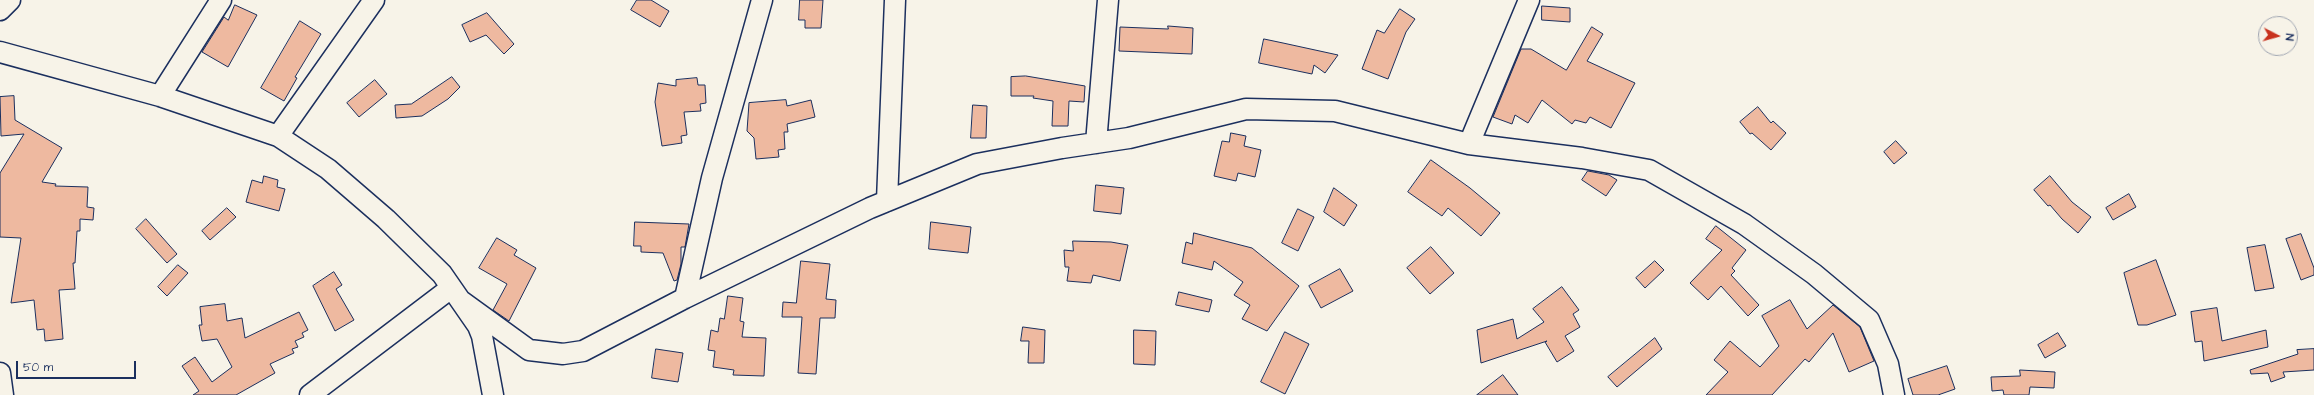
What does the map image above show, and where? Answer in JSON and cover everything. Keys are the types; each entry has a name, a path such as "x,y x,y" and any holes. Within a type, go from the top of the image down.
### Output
{"street":[{"path":"0,10 10,0"},
{"path":"160,96 221,0"},
{"path":"278,136 374,0"},
{"path":"685,298 712,178 762,0"},
{"path":"887,201 895,0"},
{"path":"1096,143 1108,0"},
{"path":"1469,144 1529,0"},
{"path":"0,52 160,96 278,136 328,169 362,196 442,274 478,326 482,336 493,395"},
{"path":"455,294 529,350 563,354 583,351 685,298 887,201 977,164 1129,138 1246,109 1336,111 1469,144 1582,158 1649,170 1744,224 1814,274 1869,320 1888,364 1894,395"},
{"path":"310,395 455,294"},
{"path":"0,373 3,395"}],"building":[{"path":"637,0 651,0 669,11 660,27 631,10"},
{"path":"800,0 823,0 821,28 805,28 805,20 799,20"},
{"path":"235,5 257,15 228,67 202,52 224,17 228,20"},
{"path":"1542,6 1570,8 1570,22 1542,20"},
{"path":"1400,9 1415,19 1406,32 1388,79 1362,69 1377,30 1384,33"},
{"path":"487,13 514,44 504,54 486,35 470,42 462,25"},
{"path":"300,21 321,34 295,77 297,78 284,101 261,88"},
{"path":"1168,26 1193,28 1192,54 1119,51 1120,27 1168,29"},
{"path":"1592,27 1603,34 1587,61 1635,83 1611,128 1590,117 1586,123 1575,120 1572,124 1542,100 1528,123 1515,115 1512,124 1493,117 1521,49 1531,49 1566,70"},
{"path":"1264,39 1338,55 1325,73 1314,65 1312,74 1259,63"},
{"path":"1026,76 1085,86 1084,102 1069,101 1068,126 1052,126 1053,101 1033,98 1034,96 1011,96 1011,77"},
{"path":"452,77 460,87 448,99 422,116 396,118 395,105 411,104"},
{"path":"697,78 698,85 705,85 706,103 700,104 701,111 684,112 687,135 681,136 682,143 662,146 655,102 658,83 676,86 676,80"},
{"path":"375,80 387,94 359,117 347,103"},
{"path":"14,96 15,120 62,148 42,182 56,184 55,186 88,187 87,207 94,208 93,220 80,219 80,231 77,231 75,263 73,263 75,289 59,290 63,339 45,341 44,329 37,330 34,300 11,303 21,238 0,237 0,173 24,134 1,136 0,97"},
{"path":"786,100 787,106 811,100 815,117 787,124 788,132 784,132 785,149 778,150 779,157 756,159 754,138 747,131 749,103"},
{"path":"973,105 987,106 986,138 971,138"},
{"path":"1758,107 1771,123 1773,121 1786,133 1771,150 1752,133 1750,134 1740,122"},
{"path":"1231,133 1246,136 1244,146 1261,150 1255,177 1238,173 1236,181 1214,176 1222,141 1229,142"},
{"path":"1896,141 1907,153 1894,164 1884,152"},
{"path":"1431,160 1470,188 1500,213 1481,236 1448,208 1442,216 1408,192"},
{"path":"1588,171 1609,175 1617,180 1606,196 1582,180"},
{"path":"264,176 278,180 277,187 285,189 279,211 246,202 252,180 262,183"},
{"path":"2050,176 2072,202 2091,217 2078,233 2062,219 2050,205 2048,206 2034,190"},
{"path":"1096,185 1124,188 1121,214 1094,211"},
{"path":"1334,188 1357,205 1344,226 1324,212"},
{"path":"2129,194 2136,207 2113,220 2106,208"},
{"path":"227,208 236,217 210,240 202,231"},
{"path":"1298,209 1314,217 1298,251 1282,243"},
{"path":"146,219 177,254 167,263 136,229"},
{"path":"635,222 689,224 685,247 681,247 681,264 677,280 674,281 663,253 641,252 641,246 634,246"},
{"path":"931,222 971,227 968,253 929,249"},
{"path":"1716,226 1746,250 1732,268 1735,271 1731,275 1759,305 1748,316 1721,286 1708,300 1690,283 1722,250 1706,239"},
{"path":"1194,233 1252,248 1299,286 1267,331 1242,319 1250,305 1234,295 1243,282 1214,261 1212,270 1182,263 1186,242 1192,244"},
{"path":"2301,234 2314,268 2314,275 2301,280 2286,239"},
{"path":"497,238 517,250 514,255 536,268 509,321 493,310 507,284 479,268"},
{"path":"1073,241 1111,242 1128,245 1120,281 1093,275 1091,283 1067,281 1069,267 1065,267 1064,250 1073,251"},
{"path":"2265,245 2274,288 2255,291 2247,248"},
{"path":"1431,247 1454,273 1430,294 1407,268"},
{"path":"2156,260 2176,315 2147,325 2138,325 2124,273"},
{"path":"801,261 830,264 826,299 836,300 835,318 820,318 816,374 798,373 802,317 782,317 783,302 796,303"},
{"path":"1655,261 1664,270 1645,288 1636,278"},
{"path":"178,265 188,273 167,296 158,287"},
{"path":"1340,269 1353,291 1321,308 1309,286"},
{"path":"334,272 342,285 336,289 354,320 335,331 313,286"},
{"path":"1562,287 1579,310 1573,314 1580,327 1565,336 1574,351 1557,362 1545,342 1547,341 1481,363 1477,330 1513,319 1517,339 1544,322 1533,309"},
{"path":"1179,292 1212,300 1209,312 1176,305"},
{"path":"728,296 743,298 740,321 744,322 742,337 766,338 764,376 733,375 734,370 713,367 715,351 708,350 711,330 718,332 720,318 724,319"},
{"path":"1790,300 1807,329 1833,305 1860,327 1874,361 1849,372 1833,333 1809,362 1805,359 1772,395 1706,395 1728,372 1714,360 1730,341 1760,367 1779,346 1762,316"},
{"path":"225,304 227,321 242,318 245,338 299,312 308,330 302,333 304,337 295,341 298,347 292,349 294,353 270,364 275,373 236,395 193,395 199,391 182,366 195,357 212,382 232,367 217,339 202,341 199,325 202,325 200,307"},
{"path":"2217,308 2222,341 2266,330 2268,347 2204,361 2202,341 2195,342 2191,312"},
{"path":"1023,327 1045,330 1044,363 1028,363 1029,341 1021,341"},
{"path":"1134,330 1156,331 1155,365 1134,364"},
{"path":"1285,332 1309,344 1285,394 1261,382"},
{"path":"2058,333 2066,346 2045,358 2038,345"},
{"path":"1655,338 1662,349 1617,387 1608,377"},
{"path":"656,349 683,353 678,382 652,378"},
{"path":"2314,349 2314,370 2283,372 2285,377 2271,382 2268,373 2251,374 2250,370 2298,354 2297,350"},
{"path":"1947,366 1955,389 1938,395 1913,395 1908,379"},
{"path":"2020,370 2055,372 2054,388 2030,387 2029,395 2004,395 2003,390 1992,391 1991,377 2020,376"},
{"path":"1503,375 1518,395 1477,395"}]}
